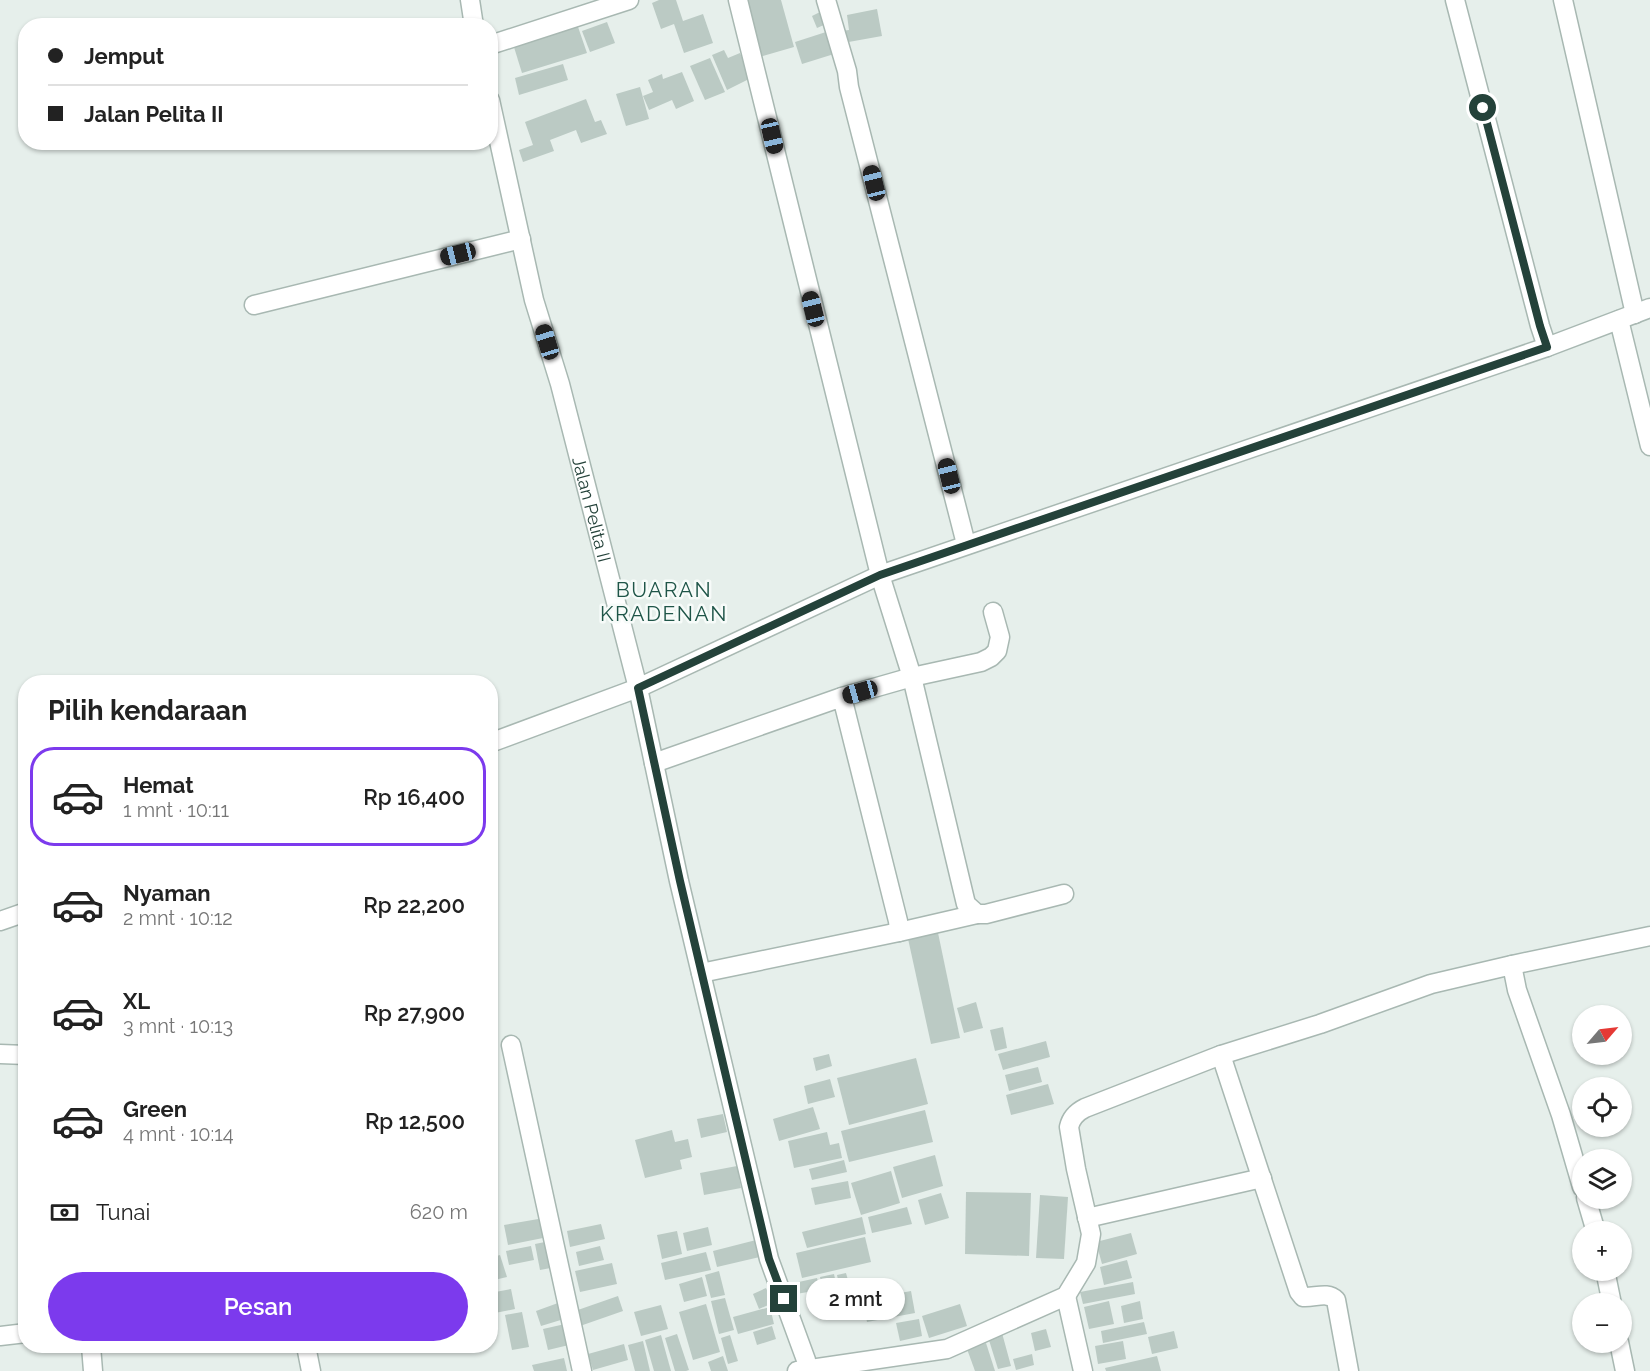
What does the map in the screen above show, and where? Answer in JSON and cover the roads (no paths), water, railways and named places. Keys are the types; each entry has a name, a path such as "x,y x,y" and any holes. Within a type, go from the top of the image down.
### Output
{"street":[{"path":"470,0 473,18"},
{"path":"498,42 629,0"},
{"path":"738,0 880,575 912,677 962,894 966,904 976,914"},
{"path":"826,0 847,71 849,87 966,544"},
{"path":"1455,0 1547,347"},
{"path":"1563,0 1634,314 1650,446"},
{"name":"Jalan Pelita II","path":"498,136 534,300 560,384 638,688 701,972 769,1259 806,1360 804,1370"},
{"path":"254,305 521,239"},
{"path":"498,739 638,688 880,575 1547,347 1634,314"},
{"path":"654,763 842,697 912,677 981,662 992,657 997,651 1000,637 993,612"},
{"path":"842,697 899,932"},
{"path":"701,972 976,914 986,914 1064,894"},
{"path":"0,921 18,915"},
{"path":"804,1370 947,1349 1066,1296 1086,1263 1091,1234 1069,1127 1075,1116 1085,1108 1221,1055 1320,1024 1431,984 1650,936"},
{"path":"1512,965 1517,990 1572,1153"},
{"path":"511,1045 582,1371"},
{"path":"0,1054 18,1055"},
{"path":"1221,1055 1299,1292 1303,1297 1327,1295 1336,1300 1349,1371"},
{"path":"1087,1218 1262,1178"},
{"path":"1066,1296 1083,1371"},
{"path":"0,1336 18,1334"},
{"path":"92,1353 93,1371"},
{"path":"307,1353 311,1371"},
{"path":"1621,1353 1624,1371"}],"district":[{"name":"BUARAN KRADENAN","path":"664,601"}]}
